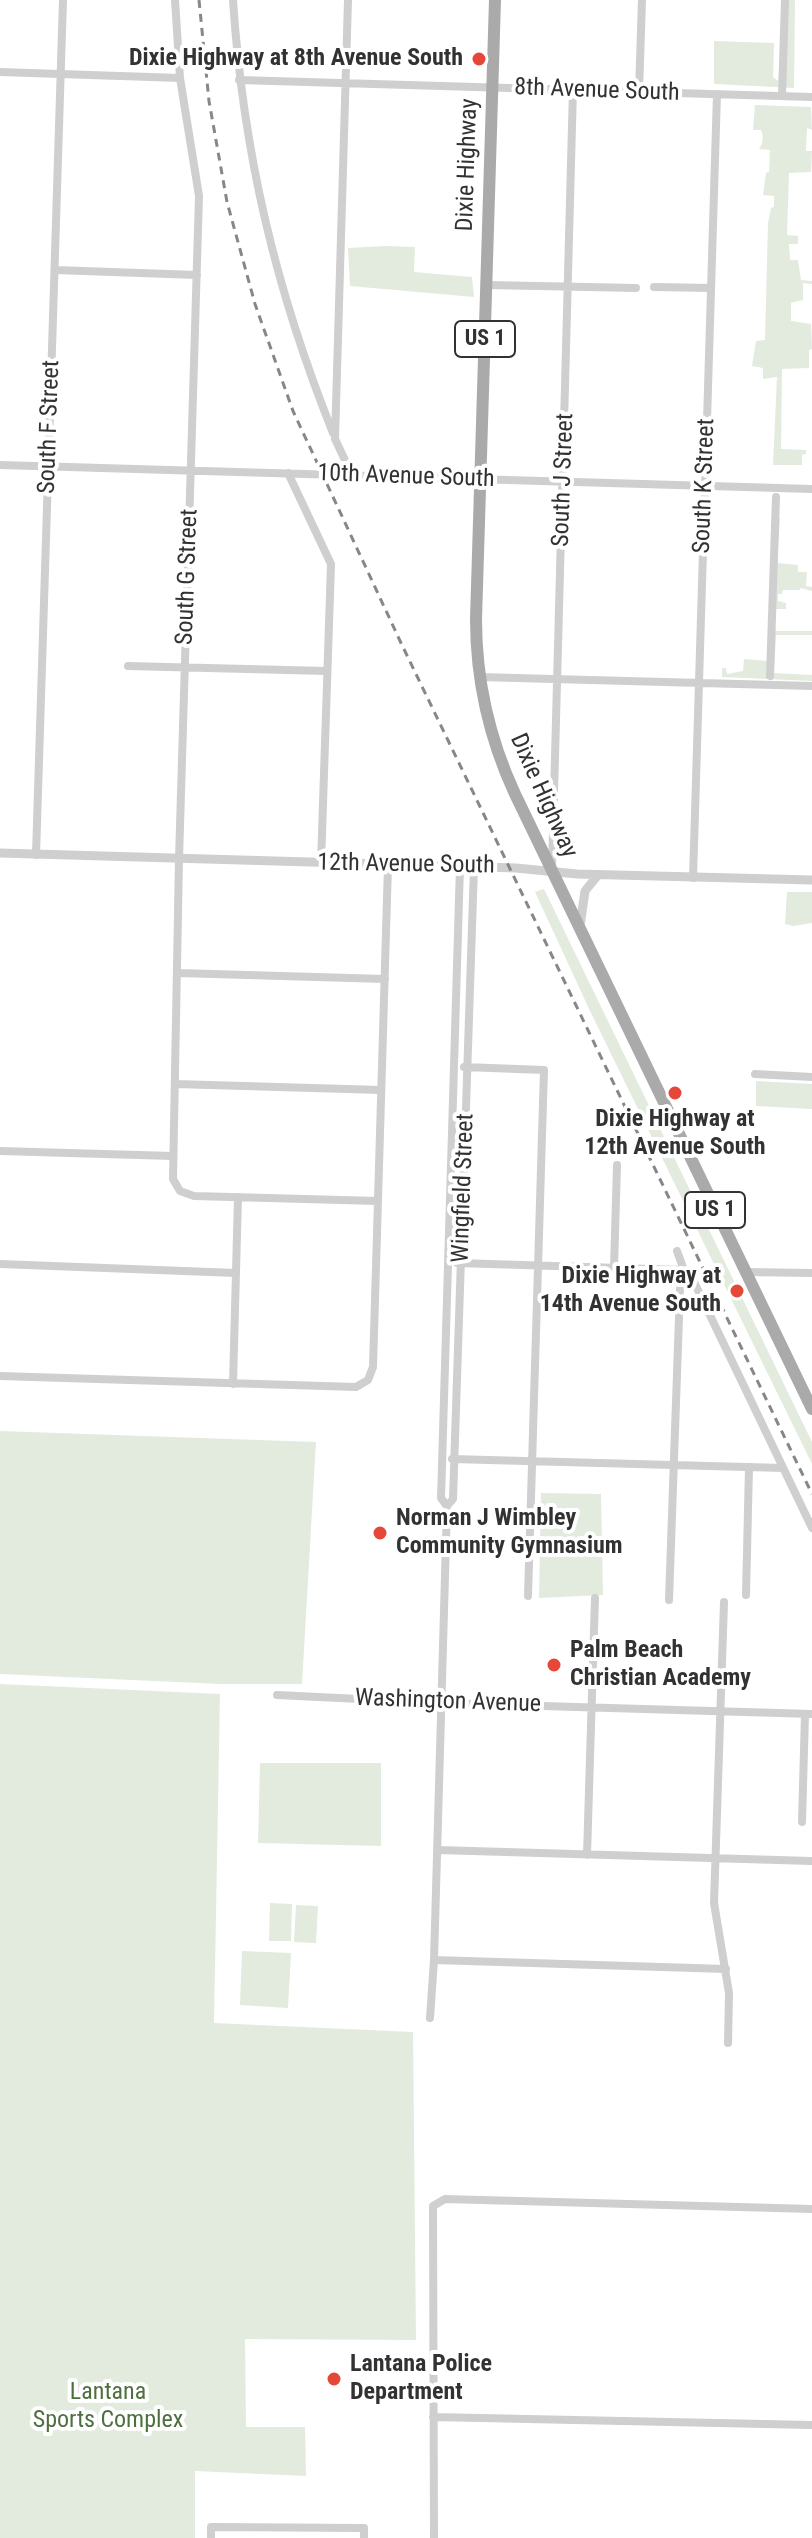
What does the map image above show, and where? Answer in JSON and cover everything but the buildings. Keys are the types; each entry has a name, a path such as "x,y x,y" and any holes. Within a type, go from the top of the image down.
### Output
{"main road":[{"name":"Dixie Highway","path":"495,0 476,619 479,677 490,730 500,760 552,871 812,1409"}],"street":[{"name":"South F Street","path":"36,855 63,0"},
{"name":"South G Street","path":"175,0 180,78 199,196 179,859 173,1179 180,1191 194,1196 238,1197"},
{"path":"233,0 239,80 255,184 275,265 297,338 352,475"},
{"path":"335,439 348,0"},
{"path":"639,92 642,0"},
{"path":"782,96 785,0"},
{"path":"0,72 180,78"},
{"name":"8th Avenue South","path":"239,80 812,97"},
{"name":"South J Street","path":"552,871 573,89"},
{"name":"South K Street","path":"693,878 717,94"},
{"path":"55,270 197,275"},
{"path":"487,285 636,288"},
{"path":"654,287 711,288"},
{"name":"10th Avenue South","path":"0,465 812,489"},
{"path":"288,473 331,564 321,863"},
{"path":"770,676 776,497"},
{"path":"128,666 327,671"},
{"path":"479,677 812,686"},
{"name":"12th Avenue South","path":"0,853 812,880"},
{"path":"0,1376 356,1387 368,1380 373,1367 388,865"},
{"name":"Wingfield Street","path":"430,2018 442,1703 447,1506 441,1498 460,866"},
{"name":"Wingfield Street","path":"447,1506 453,1499 455,1459 474,867"},
{"path":"580,930 585,891 598,875"},
{"path":"178,973 385,979"},
{"path":"454,1067 544,1070 528,1596"},
{"path":"755,1074 812,1077"},
{"path":"175,1084 381,1090"},
{"path":"453,1117 466,1118"},
{"path":"0,1151 173,1156"},
{"path":"614,1268 617,1165"},
{"path":"233,1384 238,1197 378,1201"},
{"path":"677,1251 812,1528"},
{"path":"448,1263 684,1270"},
{"path":"0,1264 236,1273"},
{"path":"669,1600 680,1289 684,1270"},
{"path":"745,1272 812,1273"},
{"path":"443,1459 783,1468"},
{"path":"746,1595 749,1467"},
{"path":"587,1855 595,1598"},
{"path":"724,1602 715,1918 729,1993 728,2043"},
{"name":"Washington Avenue","path":"277,1695 808,1714"},
{"path":"802,1822 808,1714"},
{"path":"438,1850 812,1861"},
{"path":"434,1960 726,1969"},
{"path":"434,2538 433,2206 445,2199 812,2209"},
{"path":"433,2417 812,2425"},
{"path":"211,2538 211,2527 364,2528 364,2538"}],"green space":[{"path":"787,0 795,0 794,88 714,84 714,41 774,43 773,77 778,81"},
{"path":"755,105 811,107 812,130 807,128 806,151 812,151 811,172 789,173 787,235 798,236 798,244 789,244 790,260 798,260 801,280 812,281 812,284 803,283 803,300 791,303 791,321 811,324 812,349 809,350 809,368 782,369 781,449 806,450 806,454 802,455 802,465 773,465 777,377 763,379 763,368 752,366 756,341 765,340 768,223 771,208 774,207 774,196 763,195 770,150 759,149 763,138 761,130 753,130"},
{"path":"415,247 414,272 472,277 474,297 350,286 348,248"},
{"path":"774,518 780,518 777,563 798,565 798,572 807,572 806,586 812,587 812,591 800,588 783,590 782,594 778,594 778,601 786,603 786,609 775,609 774,631 812,631 812,635 776,635 774,673 812,675 812,681 722,677 722,668 726,668 727,674 743,671 744,659 768,661"},
{"path":"544,889 812,1442 812,1464 590,1011 535,892"},
{"path":"787,892 812,892 812,923 785,924"},
{"path":"756,1081 812,1084 812,1109 756,1106"},
{"path":"0,1431 316,1442 302,1684 220,1684 0,1674"},
{"path":"541,1493 601,1494 603,1595 539,1598"},
{"name":"Lantana Sports Complex","path":"0,1684 220,1694 214,2023 413,2032 416,2340 245,2339 246,2427 305,2427 306,2476 195,2471 195,2538 0,2538"},
{"path":"260,1763 381,1763 381,1846 258,1843"},
{"path":"270,1903 292,1904 291,1941 269,1941"},
{"path":"296,1905 318,1906 316,1943 294,1942"},
{"path":"242,1951 291,1953 288,2008 240,2005"}],"railway":[{"path":"199,0 209,101 227,202 255,304 293,411 401,643 812,1494"}],"place":[{"name":"Dixie Highway at 8th Avenue South","path":"479,59"},
{"name":"Dixie Highway at 12th Avenue South","path":"675,1093"},
{"name":"Dixie Highway at 14th Avenue South","path":"737,1291"},
{"name":"Norman J Wimbley Community Gymnasium","path":"380,1533"},
{"name":"Palm Beach Christian Academy","path":"554,1665"},
{"name":"Lantana Police Department","path":"334,2379"}]}
